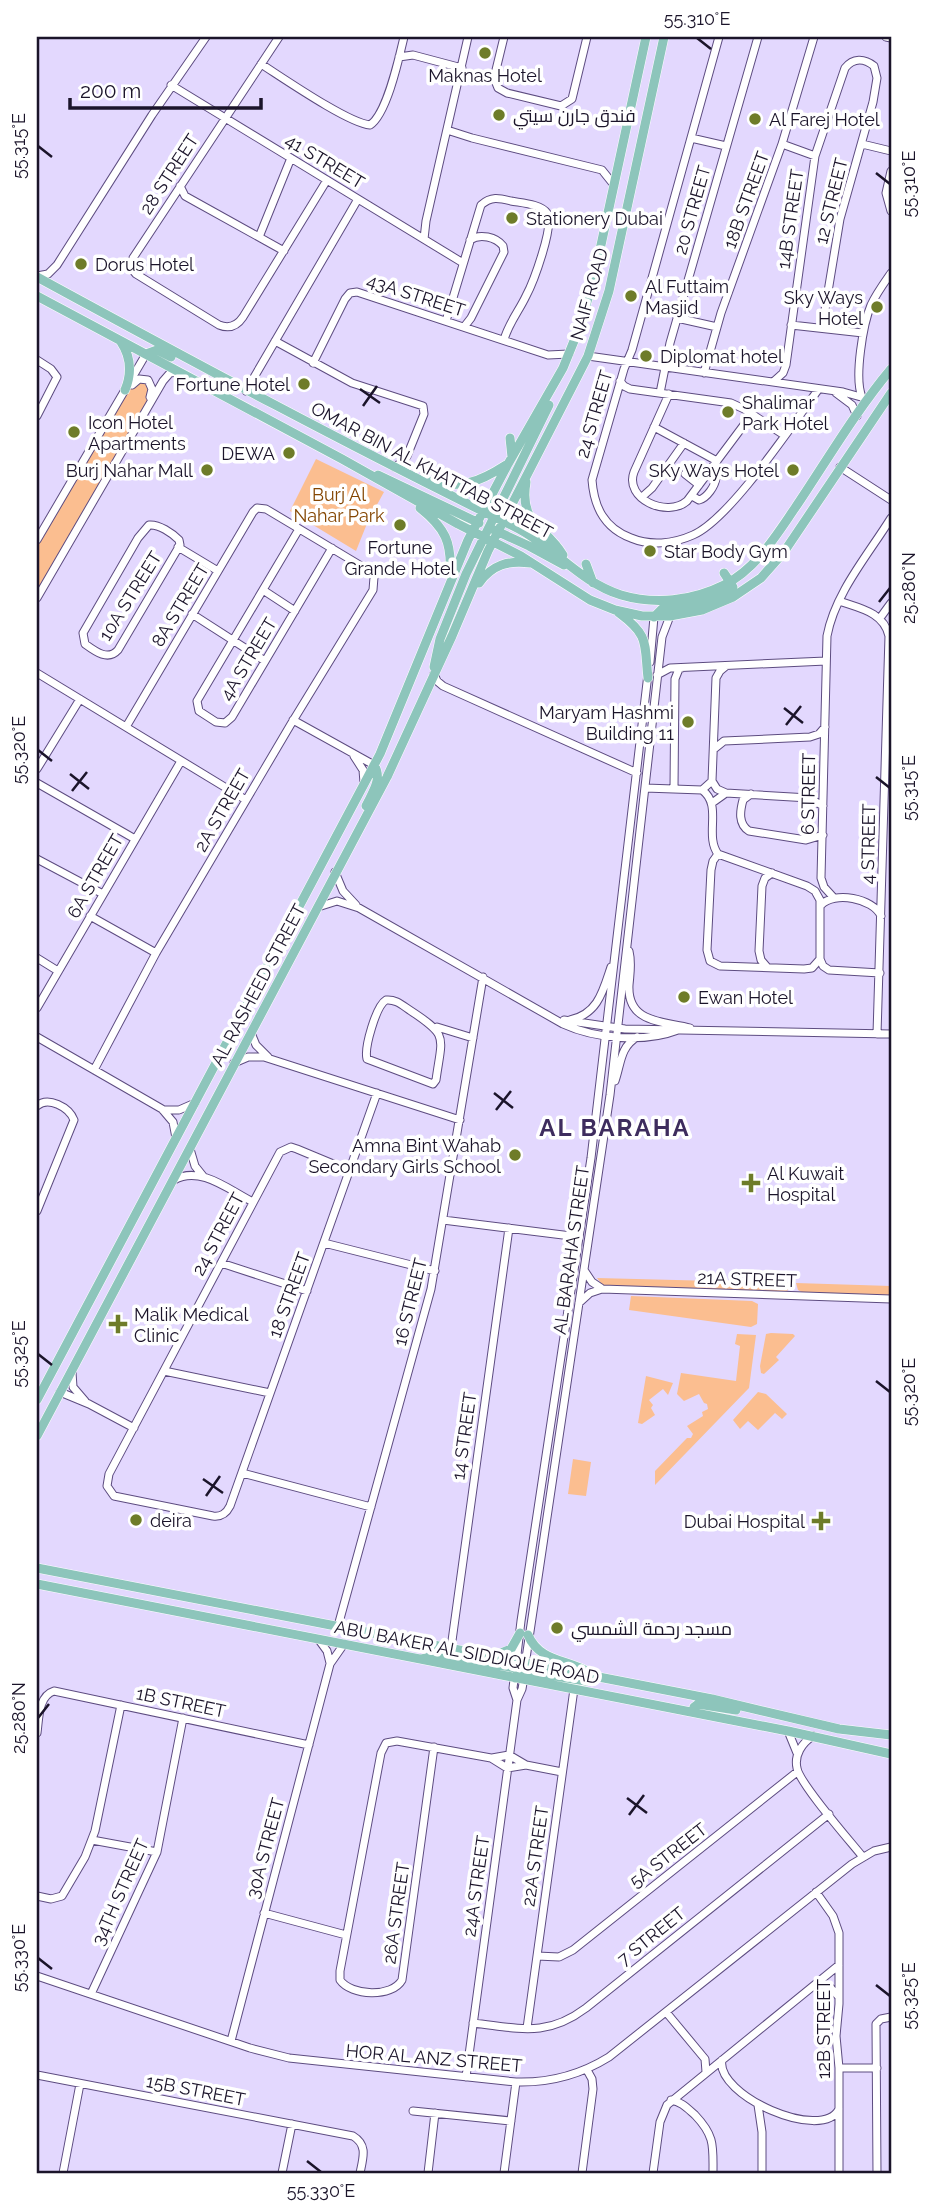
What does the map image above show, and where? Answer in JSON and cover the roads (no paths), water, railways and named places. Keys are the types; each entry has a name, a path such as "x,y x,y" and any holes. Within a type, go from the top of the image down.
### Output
{"main road":[{"name":"NAIF ROAD","path":"472,531 554,386 569,354 593,282 646,37"},
{"name":"NAIF ROAD","path":"498,519 528,474 588,355 598,328 609,290 664,37"},
{"name":"OMAR BIN AL KHATTAB STREET","path":"37,277 246,391 415,478 479,517 498,519 536,539 593,583 633,598 668,601 703,594 730,582 745,571 768,547 857,416 865,398 891,369"},
{"path":"593,282 596,288 587,321 589,325 598,328"},
{"name":"OMAR BIN AL KHATTAB STREET","path":"37,296 536,564 590,600 615,610 654,617 670,617 713,607 743,592 761,578 784,552 891,393"},
{"path":"120,340 127,352 130,366 125,390"},
{"path":"146,354 157,350 191,367 202,367"},
{"path":"434,674 440,639 544,417 554,386"},
{"path":"846,458 850,444 868,417 870,406 865,398"},
{"path":"415,478 449,485 484,479 510,461 510,438"},
{"path":"363,471 479,517 493,529 529,545 582,576"},
{"path":"528,474 524,500 529,517 560,550 566,563"},
{"path":"402,494 435,521 447,537 450,557 449,586"},
{"name":"AL RASHEED STREET","path":"37,1400 365,784 472,531"},
{"name":"AL RASHEED STREET","path":"37,1436 390,770 471,593 488,539"},
{"path":"654,617 662,609 694,604 732,588 753,570 768,547"},
{"path":"471,593 486,574 499,565 519,561 536,564"},
{"path":"586,564 593,583"},
{"path":"724,573 730,582"},
{"path":"615,610 636,626 643,636 653,677"},
{"path":"416,644 428,639"},
{"path":"359,831 359,820 378,779 374,765"},
{"path":"278,929 290,925"},
{"path":"60,1392 57,1375 92,1298"},
{"name":"ABU BAKER AL SIDDIQUE ROAD","path":"37,1566 54,1572 492,1657 574,1689 891,1754"},
{"name":"ABU BAKER AL SIDDIQUE ROAD","path":"37,1584 419,1660 437,1655 596,1677 712,1699 839,1729 891,1735"},
{"path":"492,1657 511,1650 524,1634 545,1656 584,1669 596,1677"},
{"path":"518,1665 596,1682 630,1684"},
{"path":"695,1712 694,1707 698,1704 759,1710"}],"street":[{"path":"37,277 48,274 57,265 171,85 206,37"},
{"name":"28 STREET","path":"279,37 132,258 131,268 136,274 219,325 230,327 236,326 243,317 284,251"},
{"path":"261,64 326,105 370,125 376,120 383,106 404,37"},
{"path":"424,239 468,37"},
{"path":"504,37 494,78 498,88 507,93 561,106 572,99 587,37"},
{"name":"24 STREET","path":"719,37 592,480 593,498 600,514 611,528 643,543 676,541 695,534 732,502 818,390"},
{"name":"20 STREET","path":"660,393 663,367 758,37"},
{"name":"18B STREET","path":"705,373 717,327 782,144 814,37"},
{"path":"886,37 891,38"},
{"path":"399,57 413,55 462,68"},
{"name":"12 STREET","path":"822,328 838,230 873,102 877,74 869,62 851,62"},
{"name":"14B STREET","path":"773,382 785,369 815,156 845,68 851,62"},
{"name":"41 STREET","path":"171,85 463,263"},
{"path":"447,132 602,170 614,185"},
{"path":"691,138 726,146"},
{"path":"782,144 815,156"},
{"path":"862,144 891,151"},
{"path":"259,237 291,158"},
{"path":"602,170 620,159"},
{"path":"891,172 886,193 891,211"},
{"path":"180,186 185,196 284,251 327,180"},
{"path":"446,321 477,214 485,201 500,198 543,209 548,215 549,224 531,285 507,328 504,340"},
{"path":"246,391 360,200"},
{"path":"415,234 426,221"},
{"path":"474,227 481,236"},
{"path":"464,327 504,252 499,241 481,236 470,240"},
{"path":"865,398 859,385 863,333 871,305 891,273"},
{"name":"43A STREET","path":"313,363 345,299 354,292 548,355 569,354"},
{"path":"677,318 717,327"},
{"path":"792,325 863,333"},
{"path":"275,341 352,383 418,403 424,408 407,456 394,467"},
{"path":"37,540 146,354"},
{"name":"43A STREET","path":"548,355 563,368"},
{"path":"588,355 865,398"},
{"path":"37,360 51,369 57,377 37,416"},
{"path":"37,598 166,376 178,372"},
{"path":"110,415 135,381 148,380 151,394 124,440 121,453"},
{"path":"621,381 626,388 731,403 784,435"},
{"path":"832,391 852,405 857,416"},
{"path":"669,394 631,483 633,489 662,508 676,508 692,496 752,414"},
{"path":"654,427 717,461"},
{"path":"642,496 652,488 684,443"},
{"path":"840,467 891,500"},
{"path":"692,496 699,500 704,499 716,478 708,473"},
{"path":"685,474 699,485"},
{"name":"8A STREET","path":"126,727 253,512 260,508 266,509 299,529"},
{"name":"6 STREET","path":"821,878 829,627 839,601 891,518"},
{"name":"10A STREET","path":"149,525 159,526 178,538 178,547 116,653 106,656 85,644 85,629 144,529 149,525"},
{"path":"299,529 332,548"},
{"name":"4A STREET","path":"299,529 197,701 200,711 209,718 219,723 228,722 332,548"},
{"path":"178,547 218,571"},
{"name":"2A STREET","path":"94,1070 156,953 373,590 374,577 369,570 332,548"},
{"path":"263,590 295,611"},
{"path":"839,601 880,618 891,603"},
{"path":"192,614 265,661"},
{"name":"AL BARAHA STREET","path":"518,1665 540,1556 610,1095 645,788 653,677 654,617"},
{"name":"AL BARAHA STREET","path":"524,1634 594,1140 637,773 662,633 670,617"},
{"name":"4 STREET","path":"877,1034 889,636 880,618"},
{"path":"653,677 666,670 682,668 826,661"},
{"path":"727,666 720,670 716,678 712,781 717,789 726,793 809,798 823,806"},
{"path":"705,667 712,671 716,678"},
{"path":"674,789 676,679 679,669 682,668"},
{"path":"37,673 246,800"},
{"path":"434,674 443,687 637,773"},
{"path":"425,692 433,687 443,687"},
{"path":"37,769 80,699"},
{"path":"293,720 374,765"},
{"path":"714,726 717,735 724,741"},
{"path":"713,750 724,741 810,737 825,727"},
{"path":"351,753 360,764 365,784"},
{"name":"6A STREET","path":"37,1008 181,761"},
{"path":"702,790 712,781"},
{"path":"37,783 135,839"},
{"path":"645,788 702,790 712,803 711,838 718,854 807,886 819,895 820,959 823,966 829,970 880,973"},
{"path":"712,803 726,793"},
{"path":"751,794 743,800 741,817 743,825 749,831 806,840 823,835"},
{"path":"718,854 712,866 707,950 709,961 720,966 808,969 820,959"},
{"path":"37,859 103,894"},
{"path":"335,872 343,891 359,908"},
{"path":"767,968 759,951 763,882 772,873"},
{"path":"807,886 815,884 821,878 834,898"},
{"path":"821,905 834,898 868,902 883,891"},
{"path":"317,907 337,901 359,908 579,1030 891,1034"},
{"path":"868,902 877,909 882,920"},
{"path":"90,916 156,953"},
{"path":"627,947 631,962 629,990 637,1009 653,1021 697,1030"},
{"path":"564,1020 581,1016 597,1004 616,953"},
{"path":"37,958 58,971"},
{"name":"16 STREET","path":"338,1626 435,1271 483,977"},
{"path":"434,1026 441,1039 436,1080 433,1084 372,1063 366,1057 378,1007 386,1000 397,1001 434,1026 472,1040"},
{"path":"549,1015 605,1031"},
{"path":"618,1032 639,1037 678,1030"},
{"path":"250,1032 256,1045 272,1059"},
{"path":"37,1037 162,1110 173,1122 177,1139"},
{"path":"441,1039 447,1037 472,1040"},
{"path":"610,1095 623,1051 629,1042 639,1037"},
{"path":"234,1063 256,1056 272,1059 460,1121"},
{"name":"18 STREET","path":"230,1506 377,1093"},
{"path":"37,1106 42,1101 49,1101 71,1113 74,1120 37,1211"},
{"path":"162,1110 179,1110 195,1103"},
{"path":"190,1148 192,1160 203,1176"},
{"name":"24 STREET","path":"230,1506 225,1514 217,1517 120,1498 109,1492 109,1474 276,1157 285,1149 297,1149 350,1171"},
{"path":"173,1181 191,1174 203,1176 253,1202"},
{"path":"443,1220 579,1237"},
{"name":"14 STREET","path":"451,1648 509,1228"},
{"path":"324,1243 435,1271"},
{"path":"221,1263 307,1291"},
{"path":"584,1270 592,1282 602,1289"},
{"path":"579,1304 590,1293 602,1289"},
{"name":"21A STREET","path":"602,1289 891,1299"},
{"path":"73,1368 74,1387 89,1404"},
{"path":"164,1371 271,1393"},
{"path":"37,1386 49,1378"},
{"path":"60,1392 134,1428"},
{"path":"242,1473 371,1507"},
{"path":"540,1556 549,1547"},
{"path":"320,1640 327,1651 330,1664"},
{"name":"30A STREET","path":"231,2041 330,1664 344,1644"},
{"name":"24A STREET","path":"466,2077 517,1700 513,1691 518,1665"},
{"name":"22A STREET","path":"527,2028 574,1689"},
{"name":"1B STREET","path":"37,1733 43,1699 47,1693 58,1691 309,1745"},
{"path":"37,1896 51,1899 66,1892 92,1840 121,1705"},
{"name":"34TH STREET","path":"90,1994 157,1852 183,1718"},
{"path":"788,1731 798,1754 797,1772 863,1856"},
{"path":"798,1754 813,1736"},
{"name":"26A STREET","path":"397,1741 434,1747 403,1975 396,1989 383,1993 350,1989 343,1984 340,1971 381,1753 386,1743 397,1741"},
{"path":"434,1747 491,1759 508,1768 526,1765"},
{"path":"491,1759 509,1755 526,1765 562,1772"},
{"name":"5A STREET","path":"537,1956 559,1957 573,1950 797,1772"},
{"name":"7 STREET","path":"473,2023 527,2028 552,2027 575,2016 829,1814"},
{"path":"92,1840 157,1852"},
{"name":"HOR AL ANZ STREET","path":"37,1976 270,2054 310,2062 516,2082 559,2079 587,2070 609,2057 863,1856 891,1847"},
{"name":"12B STREET","path":"816,1892 838,1927 839,2000 836,2028 839,2068 839,2173"},
{"path":"264,1913 346,1935"},
{"path":"653,2173 661,2116 671,2100 839,1965"},
{"path":"817,1984 834,1990 839,2000"},
{"path":"666,2012 705,2059 706,2072"},
{"path":"877,2173 876,2024 881,2019 891,2017"},
{"path":"723,2059 724,2073 736,2086 756,2102 777,2113 825,2120 834,2117 839,2108"},
{"path":"839,2068 877,2068"},
{"path":"582,2173 593,2089 587,2070"},
{"name":"15B STREET","path":"37,2075 348,2135 357,2138 363,2146 360,2173"},
{"path":"504,2173 516,2082"},
{"path":"63,2173 80,2084"},
{"path":"671,2100 685,2106 710,2133 713,2173"},
{"path":"756,2102 760,2109 762,2132 762,2173"},
{"path":"413,2111 510,2121"},
{"path":"428,2173 435,2113"},
{"path":"762,2132 768,2119 777,2113"},
{"path":"282,2173 292,2124"}],"place":[{"name":"Maknas Hotel","path":"485,53"},
{"name":"فندق جارن سيتي","path":"499,115"},
{"name":"Al Farej Hotel","path":"755,119"},
{"name":"Stationery Dubai","path":"512,218"},
{"name":"Dorus Hotel","path":"81,264"},
{"name":"Al Futtaim Masjid","path":"631,296"},
{"name":"Sky Ways Hotel","path":"877,307"},
{"name":"Diplomat hotel","path":"646,356"},
{"name":"Fortune Hotel","path":"304,384"},
{"name":"Shalimar Park Hotel","path":"728,412"},
{"name":"Icon Hotel Apartments","path":"74,432"},
{"name":"DEWA","path":"289,453"},
{"name":"Burj Nahar Mall","path":"207,470"},
{"name":"SKy Ways Hotel","path":"793,470"},
{"name":"Fortune Grande Hotel","path":"400,525"},
{"name":"Star Body Gym","path":"650,551"},
{"name":"Maryam Hashmi Building 11","path":"688,722"},
{"name":"Ewan Hotel","path":"684,997"},
{"name":"Amna Bint Wahab Secondary Girls School","path":"515,1155"},
{"name":"Al Kuwait Hospital","path":"751,1183"},
{"name":"Malik Medical Clinic","path":"118,1324"},
{"name":"deira","path":"136,1520"},
{"name":"Dubai Hospital","path":"821,1521"},
{"name":"مسجد رحمة الشمسي","path":"557,1628"}],"district":[{"name":"AL BARAHA","path":"615,1127"}],"park label":[{"name":"Burj Al Nahar Park","path":"339,504"}]}
